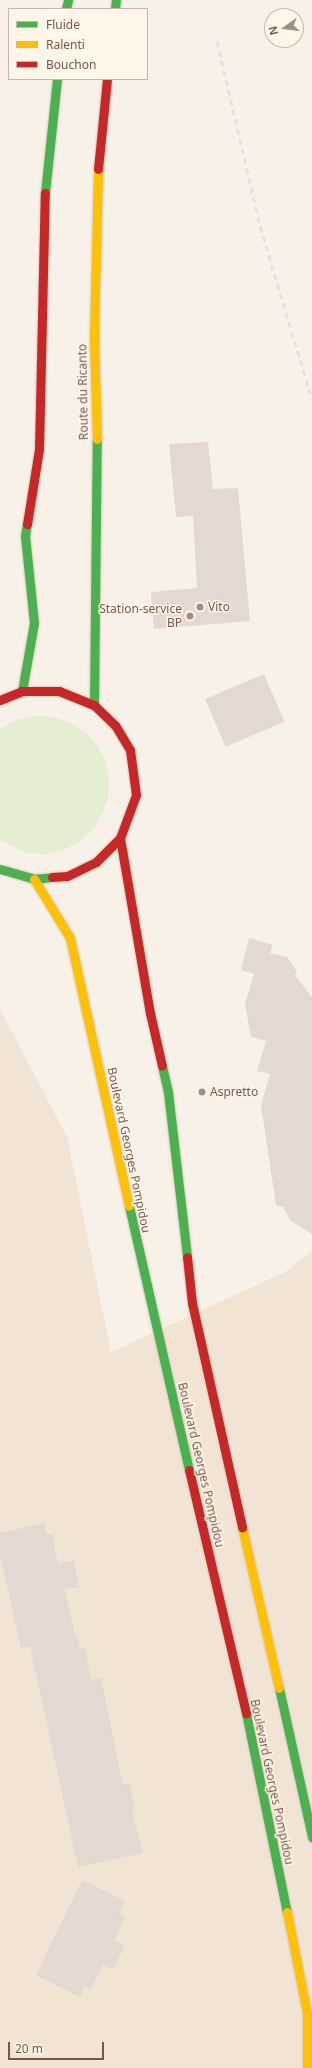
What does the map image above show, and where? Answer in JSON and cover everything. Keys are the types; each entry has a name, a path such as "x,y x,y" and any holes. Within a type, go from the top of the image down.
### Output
{"main road":[{"path":"22,691 28,667 34,623 25,536 39,449 41,281 46,172 58,80"},
{"name":"Route du Ricanto","path":"94,705 95,290 98,151 107,80"},
{"path":"0,700 22,691 59,691 94,705 115,725 130,750 136,795 120,838 96,862 67,876 34,879 0,869"},
{"path":"120,838 150,1013 168,1092 192,1303 312,1837"},
{"name":"Boulevard Georges Pompidou","path":"34,879 70,938 139,1251 266,1802 307,2013 307,2068"}],"shaded area":[{"path":"0,1009 67,1137 111,1352 285,1272 312,1251 312,2068 0,2068"}],"green space":[{"path":"35,716 54,717 71,723 86,733 98,746 106,762 109,780 108,798 102,815 92,830 79,842 63,850 45,854 27,853 0,840 0,729 18,719"}],"building":[{"path":"208,442 213,489 238,488 250,621 154,629 151,592 197,588 193,516 176,517 169,444"},
{"path":"264,674 284,722 225,747 205,699"},
{"path":"249,938 273,945 270,953 287,957 297,971 295,975 312,997 312,1234 291,1221 283,1207 276,1205 261,1105 270,1074 257,1071 266,1041 251,1037 245,1004 254,974 241,970"},
{"path":"44,1523 47,1535 52,1534 58,1564 74,1560 79,1587 65,1589 75,1636 77,1636 80,1649 85,1648 91,1680 101,1678 123,1785 130,1783 135,1810 132,1811 143,1853 78,1867 30,1646 21,1648 0,1555 0,1533"},
{"path":"82,1880 125,1901 119,1913 125,1917 114,1940 125,1946 113,1970 103,1965 91,1989 85,1986 80,1997 36,1975"}],"railway":[{"path":"217,41 260,226 312,399"}],"traffic: fast":[{"path":"66,8 68,0"},
{"path":"115,8 116,0"},
{"path":"45,193 57,80"},
{"path":"94,705 97,439"},
{"path":"22,691 34,623 25,536 27,524"},
{"path":"0,869 34,879 52,877"},
{"path":"162,1066 168,1092 187,1257"},
{"path":"129,1206 189,1470"},
{"path":"279,1688 312,1837"},
{"path":"246,1713 287,1912"}],"traffic: slow":[{"path":"97,439 94,336 98,169"},
{"path":"34,879 70,938 129,1206"},
{"path":"242,1527 279,1688"},
{"path":"287,1912 307,2013 307,2068"}],"traffic: jam":[{"path":"98,169 107,80"},
{"path":"27,524 39,449 45,193"},
{"path":"0,700 22,691 59,691 94,705 115,725 130,750 136,795 120,838 96,862 67,876 52,877"},
{"path":"120,838 150,1013 162,1066"},
{"path":"187,1257 192,1303 242,1527"},
{"path":"189,1470 246,1713"}],"place":[{"name":"Vito","path":"200,607"},
{"name":"Station-service BP","path":"190,616"},
{"name":"Aspretto","path":"202,1092"}]}
